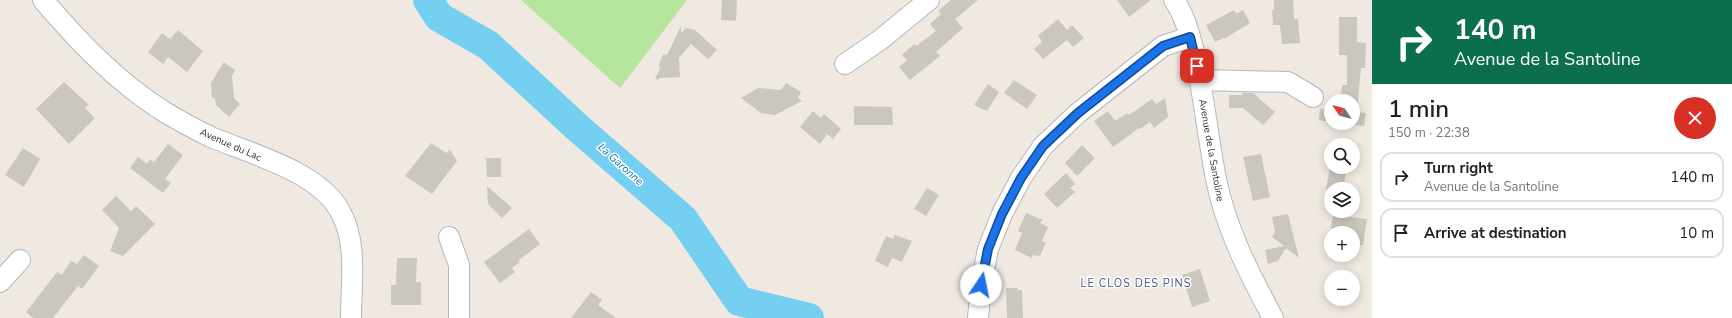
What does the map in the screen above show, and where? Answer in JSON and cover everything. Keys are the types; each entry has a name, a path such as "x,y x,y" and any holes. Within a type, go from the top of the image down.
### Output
{"street":[{"name":"Avenue du Lac","path":"43,0 97,60 134,92 184,123 210,136 305,177 324,190 340,210 350,234 352,247 351,318"},
{"path":"845,64 880,40 929,0"},
{"name":"Avenue de la Santoline","path":"1174,0 1186,21 1190,37 1200,80 1216,179 1226,220 1242,258 1273,318"},
{"path":"978,318 981,285 988,249 1002,214 1021,178 1043,146 1078,113 1163,46 1190,37"},
{"path":"1200,80 1288,82 1313,97"},
{"path":"449,237 459,265 459,318"},
{"path":"0,282 20,260"}],"green space":[{"path":"521,0 687,0 620,88"}],"building":[{"path":"722,0 737,0 736,21 721,20"},
{"path":"951,0 978,0 955,19 963,28 936,52 940,56 910,80 899,67 907,60 902,55 914,44 916,46 936,31 930,24 941,14 938,11"},
{"path":"1117,0 1151,0 1129,17"},
{"path":"1274,0 1293,0 1294,19 1298,19 1300,43 1282,44 1280,25 1273,25 1272,10 1274,10"},
{"path":"1234,10 1236,14 1243,10 1250,23 1224,39 1215,42 1206,25"},
{"path":"1339,17 1357,17 1357,42 1366,43 1365,68 1361,68 1359,94 1341,94 1342,85 1347,85 1347,55 1339,55"},
{"path":"1058,19 1067,30 1072,25 1084,38 1073,47 1067,40 1043,59 1034,49 1042,42 1038,36"},
{"path":"681,26 681,33 686,28 695,30 717,50 708,59 691,44 679,58 680,77 660,78 658,80 655,78 660,69 659,64 663,54 667,55"},
{"path":"178,30 203,51 187,72 168,57 163,64 148,52 162,33 170,39"},
{"path":"224,62 235,70 232,76 234,98 240,104 229,117 216,105 215,98 212,98 211,83"},
{"path":"1014,80 1037,95 1027,109 1004,93"},
{"path":"64,82 89,105 85,108 95,118 69,144 36,109"},
{"path":"786,83 801,92 798,98 802,101 775,115 761,113 741,98 758,88 781,90"},
{"path":"988,84 999,92 987,111 974,105"},
{"path":"1242,93 1253,93 1275,112 1263,125 1243,108 1229,108 1229,95 1242,95"},
{"path":"1165,98 1168,117 1154,128 1150,122 1140,129 1139,128 1113,147 1094,121 1108,111 1115,121 1127,113 1129,115 1152,99 1156,104"},
{"path":"854,106 892,107 893,125 854,125"},
{"path":"1320,109 1324,109 1324,121 1319,120"},
{"path":"813,111 821,118 824,114 841,129 833,139 827,134 820,144 800,127"},
{"path":"1360,112 1366,113 1364,126 1360,125"},
{"path":"431,143 446,153 450,150 457,161 432,194 405,176"},
{"path":"168,144 183,155 165,179 171,183 163,193 130,168 138,157 147,164 150,159 154,162"},
{"path":"1082,145 1095,158 1077,176 1065,163"},
{"path":"23,148 40,159 24,187 5,175"},
{"path":"1261,154 1270,197 1253,201 1243,157"},
{"path":"486,158 501,158 501,177 487,177"},
{"path":"1066,173 1075,184 1070,188 1075,192 1057,208 1044,194"},
{"path":"1329,174 1346,174 1344,182 1327,182"},
{"path":"487,186 512,208 502,218 488,204"},
{"path":"927,188 939,195 926,216 914,209"},
{"path":"116,196 131,211 136,206 155,224 123,256 110,251 119,228 102,210"},
{"path":"1026,213 1043,220 1040,223 1048,227 1042,241 1046,243 1040,256 1033,255 1032,258 1015,250 1022,233 1018,231"},
{"path":"1288,214 1299,258 1286,248 1278,261 1268,264 1265,250 1284,246 1272,237 1275,232 1272,217"},
{"path":"1333,218 1367,219 1363,245 1360,245 1360,226 1331,226"},
{"path":"529,229 540,244 519,260 520,262 512,268 515,272 500,283 484,262"},
{"path":"895,235 912,241 902,262 892,258 888,267 875,261 886,236 893,239"},
{"path":"84,255 99,266 82,289 78,286 53,318 33,318 26,312 57,272 62,275 71,261 77,264"},
{"path":"397,258 417,258 416,282 421,282 421,305 391,305 391,285 396,285"},
{"path":"1200,269 1210,301 1192,307 1182,275"},
{"path":"1006,288 1017,288 1018,290 1022,290 1023,318 1007,318"},
{"path":"591,292 602,300 598,305 616,318 571,318"}],"waterway":[{"name":"La Garonne","path":"428,0 439,17 488,45 578,128 683,219 739,301 809,318"}],"district":[{"name":"LE CLOS DES PINS","path":"1136,283"}],"route":[{"path":"981,285 988,249 1002,214 1021,178 1043,146 1078,113 1163,46 1190,37 1197,66"}]}
